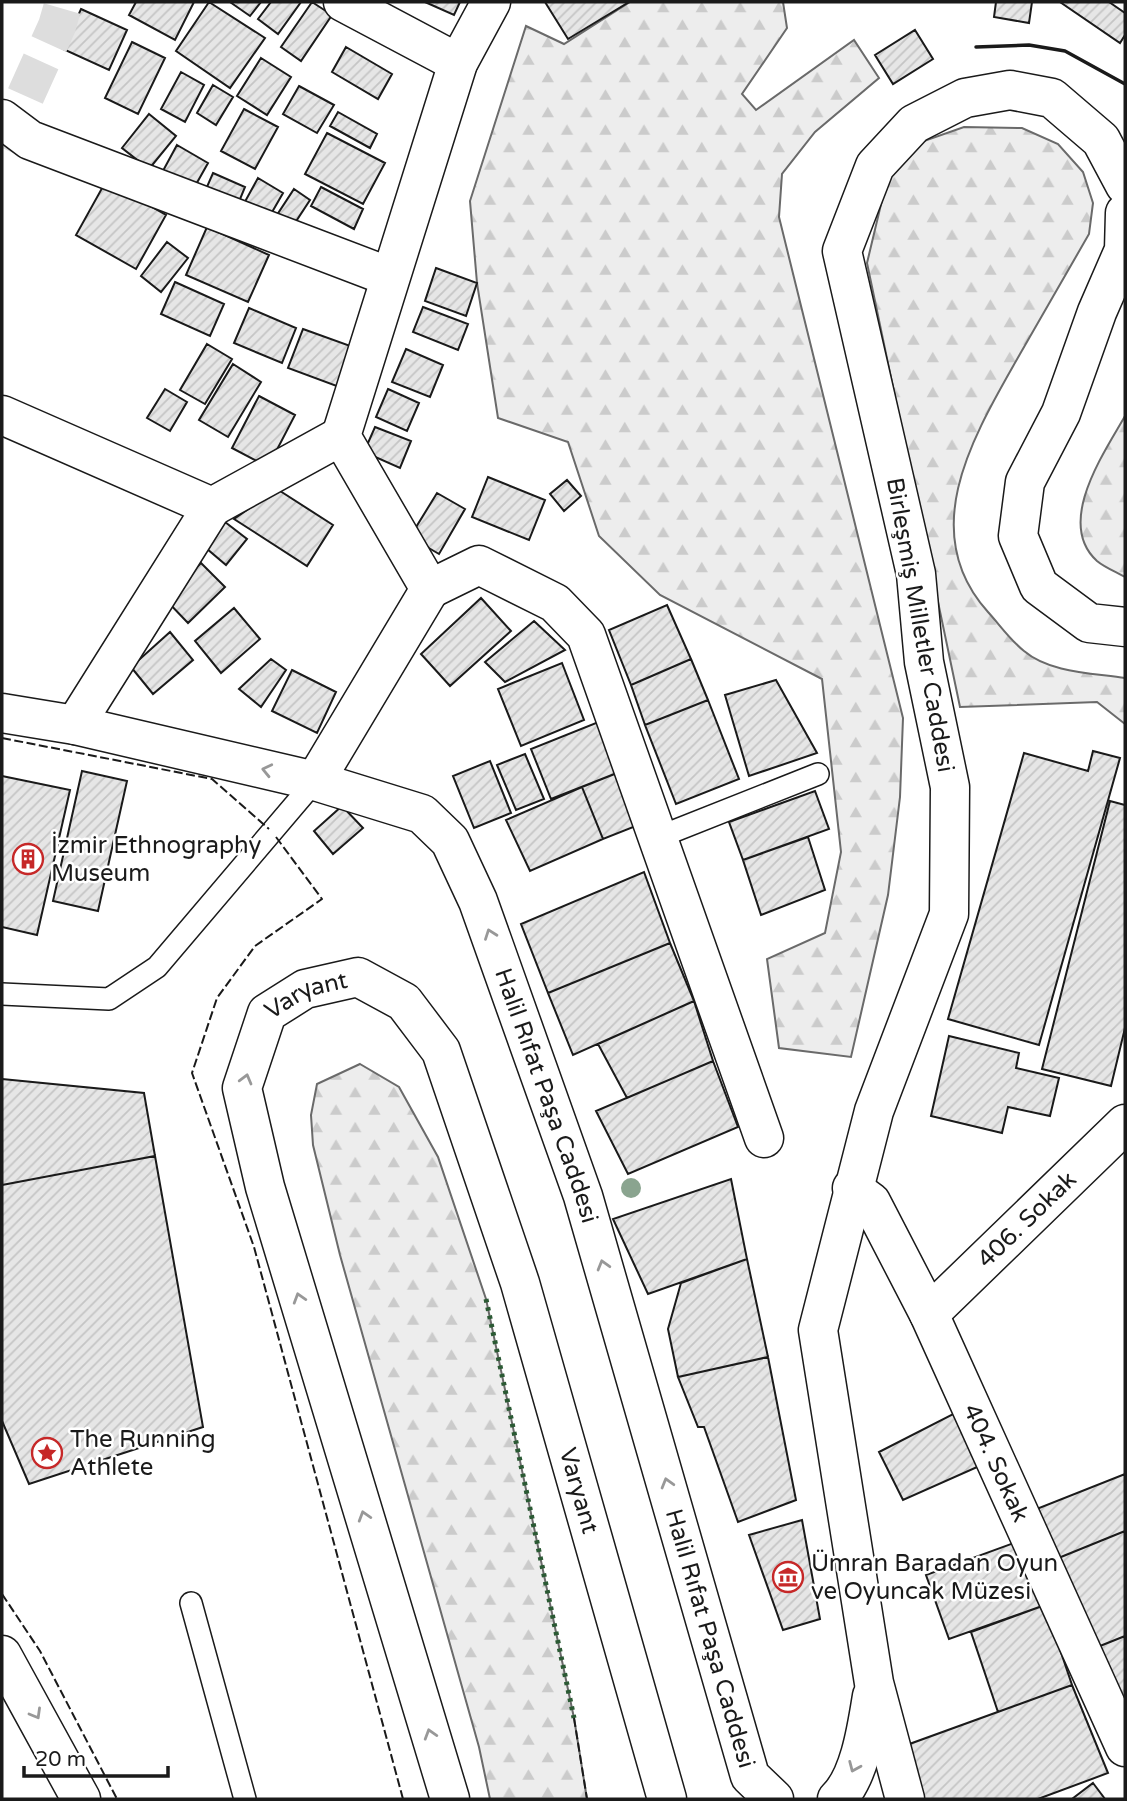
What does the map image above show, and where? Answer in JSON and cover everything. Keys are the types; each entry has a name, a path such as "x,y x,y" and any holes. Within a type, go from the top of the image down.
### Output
{"main road":[{"path":"343,2 458,63"},
{"path":"75,725 212,507 341,436 458,63 491,2"},
{"name":"Birleşmiş Milletler Caddesi","path":"874,1684 818,1330 852,1188 874,1111 949,914 950,787 924,662 916,574 842,251 876,166 915,124 965,98 1010,90 1052,99 1101,140 1125,185"},
{"path":"2,119 30,140 390,277"},
{"path":"1125,213 1124,250 1097,312 1060,413 1025,482 1018,536 1039,586 1089,623 1125,627"},
{"path":"2,415 212,507"},
{"path":"341,436 430,589"},
{"path":"315,781 430,589 479,565 555,603 586,635 764,1138"},
{"name":"Halil Rıfat Paşa Caddesi","path":"2,713 75,725 315,781 422,814 450,841 478,901 583,1196 750,1776 774,1799"},
{"name":"Varyant","path":"450,1799 265,1187 242,1088 267,1013 305,989 358,977 404,1002 441,1051 520,1283 667,1799"},
{"name":"406. Sokak","path":"929,1314 1125,1124"},
{"name":"404. Sokak","path":"852,1188 872,1202 929,1314 1125,1747"},
{"path":"2,1655 81,1799"},
{"path":"837,1799 843,1793 864,1744 874,1684"},
{"path":"874,1684 905,1799"}],"lane":[{"path":"659,837 818,774"},
{"path":"2,994 109,999 157,967 315,781"},
{"path":"191,1603 245,1799"}],"green space":[{"path":"630,2 783,2 787,28 742,94 756,110 854,40 879,78 815,132 782,174 779,217 903,718 900,797 888,895 851,1057 779,1048 767,959 825,933 841,852 822,679 660,595 599,536 568,442 498,418 477,283 470,201 526,26 564,44"},
{"path":"964,127 1022,128 1058,144 1083,172 1093,203 1089,234 1003,384 971,448 960,481 954,515 956,548 966,581 988,612 1024,651 1059,668 1125,678 1125,724 1097,702 960,707 867,263 888,175 921,142"},
{"path":"1125,416 1125,577 1097,561 1085,545 1081,528 1087,488"},
{"path":"360,1064 399,1087 438,1157 486,1299 574,1718 587,1799 490,1799 479,1747 340,1255 313,1145 311,1115 317,1084"}],"building":[{"path":"136,2 194,2 175,40 129,15"},
{"path":"209,2 265,38 230,88 176,51"},
{"path":"230,2 261,2 250,16"},
{"path":"271,2 301,2 278,34 258,19"},
{"path":"312,2 332,15 301,61 281,47"},
{"path":"425,2 460,2 454,15"},
{"path":"545,2 629,2 568,39"},
{"path":"996,2 1032,2 1029,23 994,17"},
{"path":"1060,2 1109,2 1125,13 1125,35 1120,43"},
{"path":"81,9 127,30 109,70 63,49"},
{"path":"915,30 933,59 893,84 875,55"},
{"path":"132,42 165,58 138,114 105,98"},
{"path":"346,47 392,74 378,99 332,72"},
{"path":"261,58 291,77 267,115 237,96"},
{"path":"181,72 204,85 185,122 161,109"},
{"path":"213,85 233,97 216,125 197,113"},
{"path":"299,86 334,105 317,133 283,114"},
{"path":"244,109 278,127 255,169 221,151"},
{"path":"338,112 377,134 370,148 330,126"},
{"path":"149,114 176,136 149,169 122,148"},
{"path":"327,133 385,163 363,204 305,174"},
{"path":"177,145 208,163 189,197 158,180"},
{"path":"213,173 245,187 236,209 203,196"},
{"path":"258,178 283,193 267,221 242,207"},
{"path":"106,181 166,215 136,269 76,235"},
{"path":"321,187 363,209 354,229 311,206"},
{"path":"294,189 310,200 289,232 273,221"},
{"path":"207,227 269,255 248,302 186,275"},
{"path":"167,242 188,258 161,292 141,276"},
{"path":"436,268 477,283 466,316 425,301"},
{"path":"175,282 224,304 210,336 161,314"},
{"path":"423,307 468,324 458,350 413,332"},
{"path":"249,308 296,328 282,363 234,343"},
{"path":"303,329 356,348 342,388 288,368"},
{"path":"207,344 232,359 205,404 180,390"},
{"path":"406,349 443,365 430,397 392,382"},
{"path":"233,364 261,382 228,437 199,420"},
{"path":"165,389 187,402 170,431 147,418"},
{"path":"388,389 419,403 407,431 376,417"},
{"path":"259,396 295,415 268,467 232,448"},
{"path":"375,427 411,441 400,468 364,452"},
{"path":"488,477 545,500 529,540 472,517"},
{"path":"567,480 581,496 564,511 550,494"},
{"path":"277,489 333,525 307,566 234,519"},
{"path":"437,493 465,509 439,554 410,537"},
{"path":"225,522 247,539 226,565 206,548"},
{"path":"201,563 225,587 188,623 165,599"},
{"path":"481,598 511,631 450,686 421,654"},
{"path":"667,605 691,659 631,685 609,630"},
{"path":"234,608 260,639 221,673 195,641"},
{"path":"534,621 565,650 505,682 485,662"},
{"path":"170,632 193,660 153,694 131,667"},
{"path":"271,659 286,670 261,707 239,689"},
{"path":"691,659 708,700 645,725 631,685"},
{"path":"562,663 584,720 521,746 498,689"},
{"path":"292,670 336,692 317,733 272,711"},
{"path":"776,680 817,753 749,776 725,695"},
{"path":"708,700 739,779 676,804 645,725"},
{"path":"601,721 622,771 551,799 531,749"},
{"path":"1093,751 1120,758 1039,1045 948,1019 1024,753 1088,771"},
{"path":"525,754 544,799 516,810 497,765"},
{"path":"490,761 511,813 474,828 453,776"},
{"path":"82,771 127,781 98,911 53,901"},
{"path":"622,771 641,824 603,839 582,787"},
{"name":"İzmir Ethnography Museum","path":"2,776 70,790 37,935 2,927"},
{"name":"İzmir Ethnography Museum","path":"2,776 70,790 37,935 2,927"},
{"path":"582,787 603,839 530,871 506,820"},
{"path":"815,791 829,829 743,860 729,822"},
{"path":"1110,801 1125,805 1125,1028 1111,1086 1042,1069"},
{"path":"342,806 363,828 333,854 314,831"},
{"path":"808,837 825,890 761,915 743,860"},
{"path":"644,872 670,943 548,993 521,924"},
{"path":"670,943 694,1001 573,1055 548,993"},
{"path":"694,1001 713,1061 627,1098 598,1044"},
{"path":"949,1036 1019,1053 1016,1068 1059,1078 1050,1116 1008,1107 1002,1133 931,1116"},
{"path":"713,1061 738,1127 628,1174 596,1111"},
{"path":"2,1079 144,1093 155,1156 2,1185"},
{"path":"155,1156 203,1427 29,1484 2,1421 2,1185"},
{"path":"731,1179 747,1259 648,1294 613,1219"},
{"path":"747,1259 768,1357 678,1377 668,1329 681,1283"},
{"path":"768,1357 796,1500 738,1522 704,1427 698,1427 678,1377"},
{"path":"959,1411 984,1464 903,1500 879,1452"},
{"path":"1125,1474 1125,1531 1056,1559 1034,1510"},
{"name":"Ümran Baradan Oyun ve Oyuncak Müzesi","path":"802,1520 820,1619 783,1630 749,1535"},
{"path":"1125,1531 1125,1636 1100,1646 1056,1559"},
{"path":"1022,1540 1045,1605 949,1639 926,1575"},
{"path":"1045,1605 1072,1685 998,1712 971,1632"},
{"path":"1125,1636 1125,1708 1100,1646"},
{"path":"1072,1685 1108,1773 1038,1799 918,1799 904,1746"},
{"path":"1093,1783 1105,1799 1072,1799"}],"tunnel":[{"path":"2,148 57,26 64,2"}],"hedge":[{"path":"486,1299 574,1718"}],"fence":[{"path":"2,738 212,779 269,829"},
{"path":"276,837 322,899 255,946 217,998 192,1073 254,1247 403,1799"},
{"path":"2,1594 40,1651 117,1799"},
{"path":"574,1718 587,1799"}],"wall":[{"path":"976,47 1029,45 1065,51 1125,84"}],"place":[{"name":"İzmir Ethnography Museum","path":"28,859"},
{"name":"The Running Athlete","path":"47,1453"},
{"name":"Ümran Baradan Oyun ve Oyuncak Müzesi","path":"788,1577"}]}
